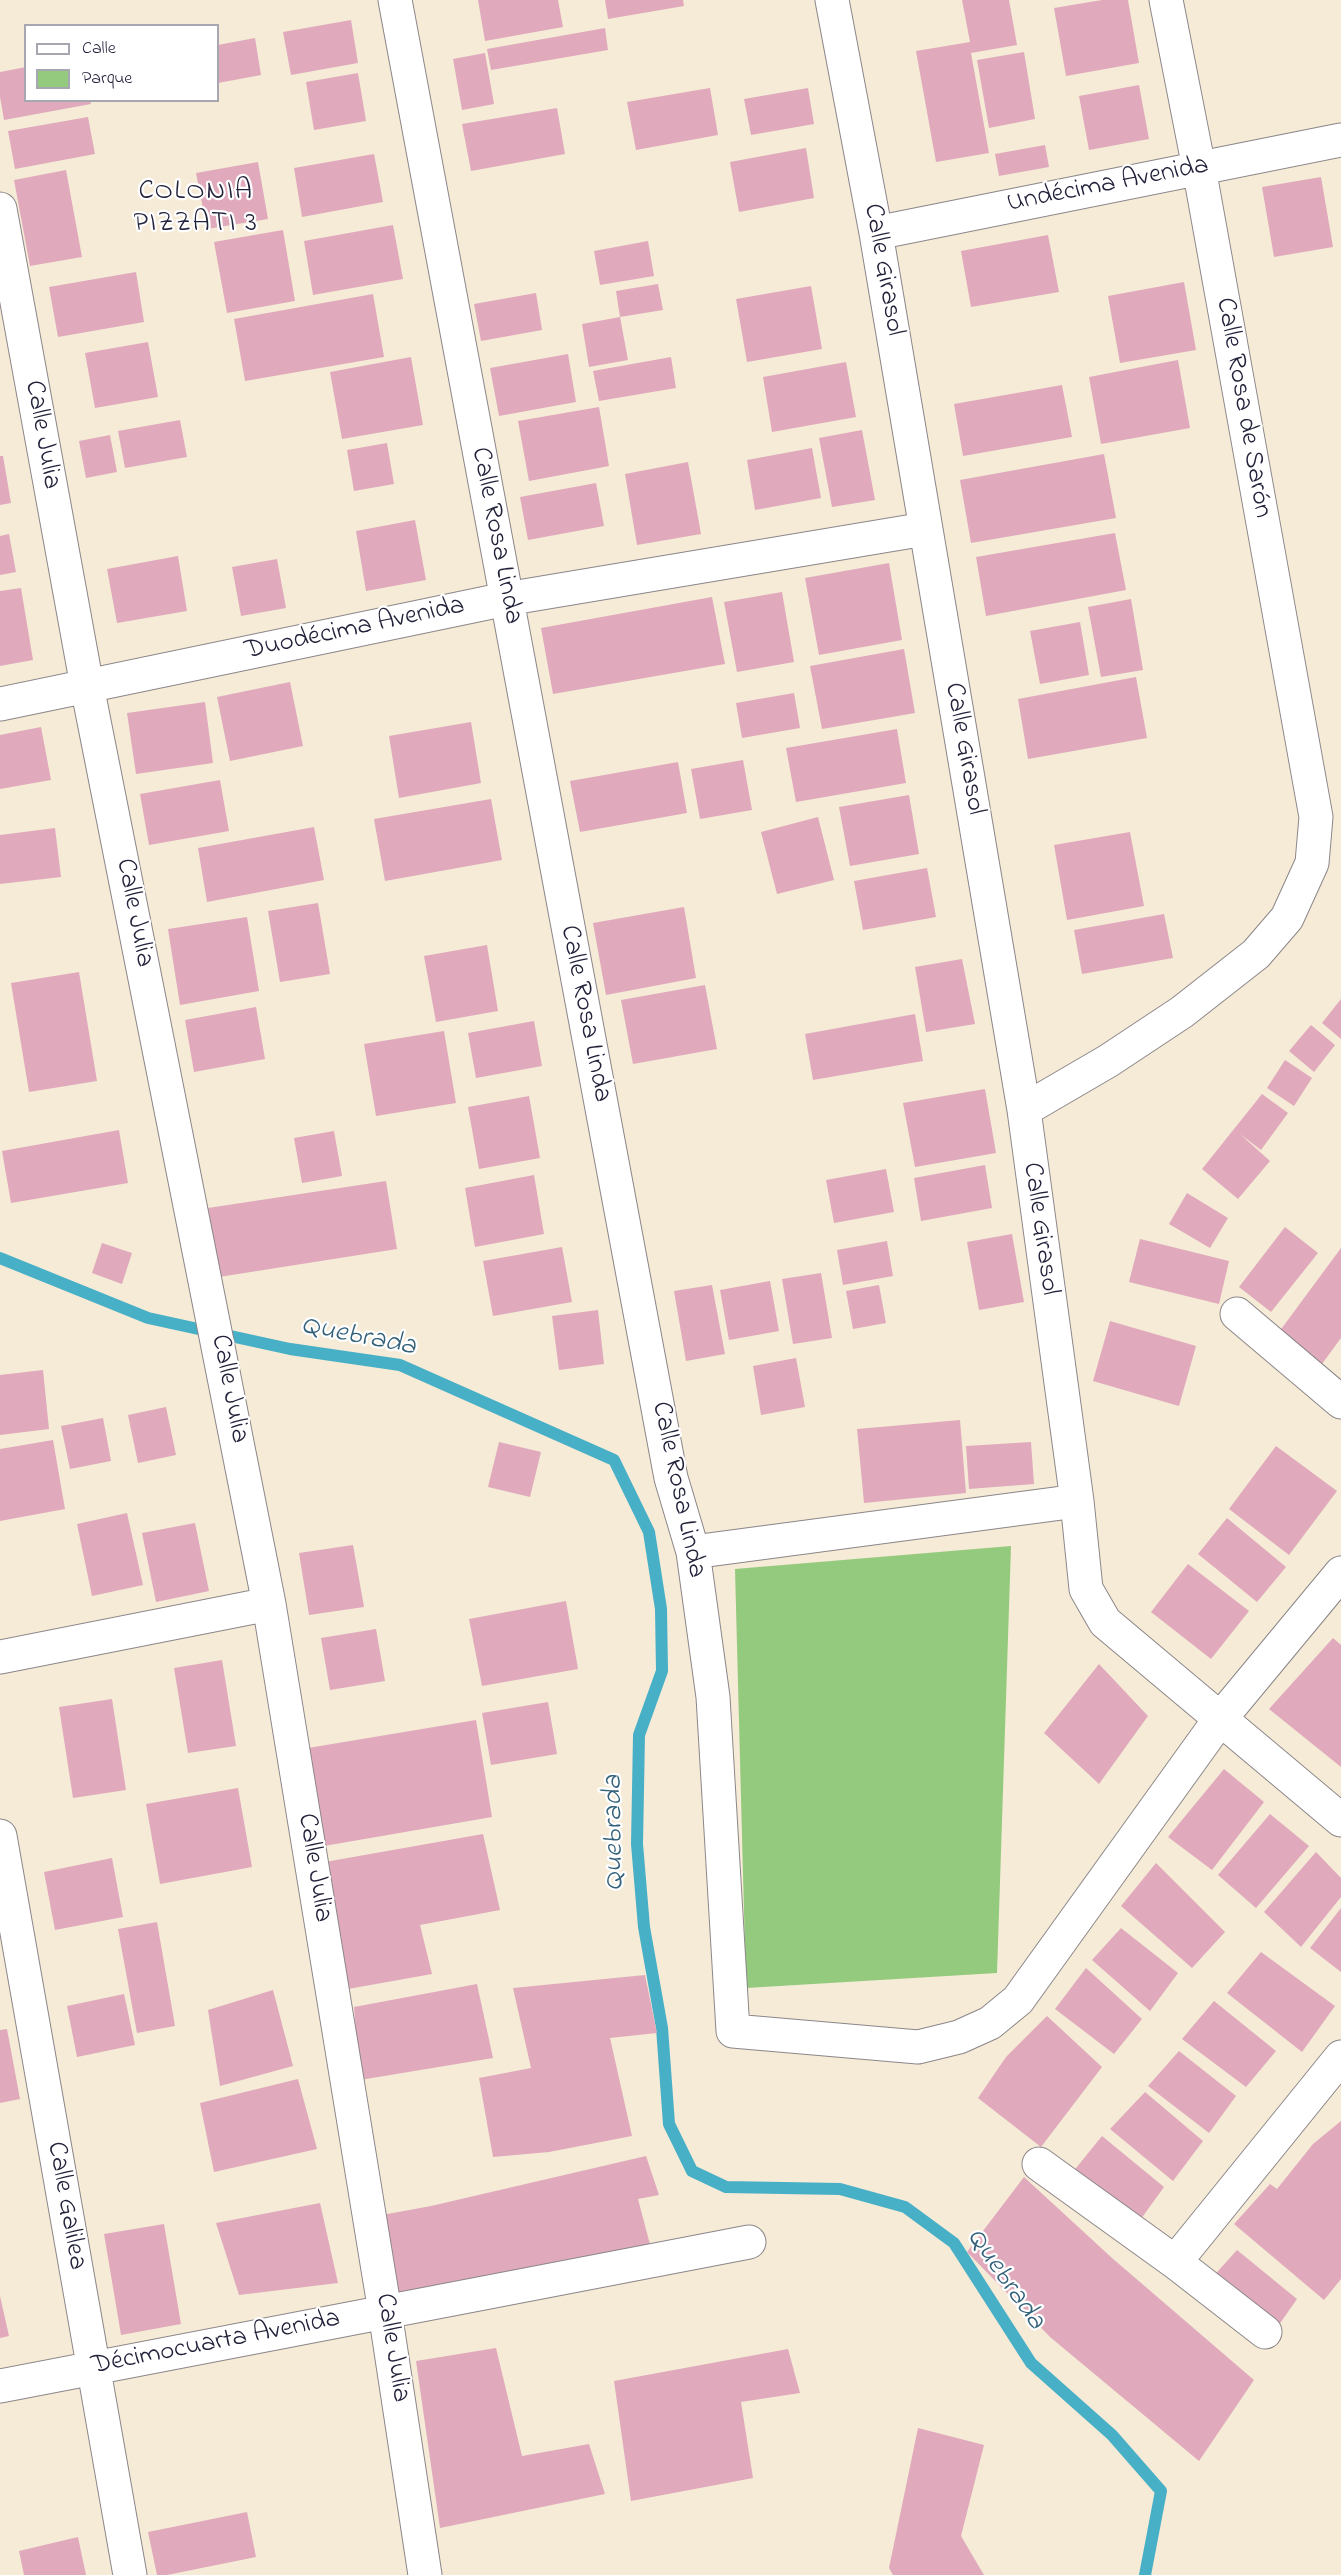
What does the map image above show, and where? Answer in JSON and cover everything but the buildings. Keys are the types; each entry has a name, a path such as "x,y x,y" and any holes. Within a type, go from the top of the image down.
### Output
{"street":[{"name":"Calle Rosa Linda","path":"395,0 671,1478 693,1552 713,1697 733,2031 918,2047 959,2037 990,2023 1018,2000 1220,1719"},
{"name":"Calle Girasol","path":"832,0 876,233 1024,1110 1077,1501 1086,1589 1105,1622 1341,1820"},
{"name":"Calle Rosa de Sarón","path":"1024,1110 1136,1043 1182,1012 1256,954 1287,918 1312,863 1316,817 1199,168 1166,0"},
{"name":"Undécima Avenida","path":"876,233 1341,140"},
{"name":"Calle Julia","path":"0,209 87,686 222,1357 269,1604 386,2312 425,2575"},
{"name":"Duodécima Avenida","path":"0,704 506,599 925,530"},
{"path":"1237,1314 1341,1402"},
{"path":"693,1552 1077,1501"},
{"path":"1220,1719 1341,1573"},
{"path":"0,1656 269,1604"},
{"name":"Calle Galilea","path":"0,1836 130,2575"},
{"path":"1175,2262 1341,2057"},
{"path":"1039,2164 1175,2262 1264,2332"},
{"name":"Décimocuarta Avenida","path":"0,2386 749,2242"}],"green space":[{"path":"1011,1546 997,1973 746,1988 735,1569"}],"waterway":[{"name":"Quebrada","path":"0,1258 148,1318 290,1349 400,1365 614,1460 649,1532 661,1609 662,1671 639,1735 637,1844 644,1927 662,2028 669,2124 692,2171 726,2187 840,2189 905,2207 954,2243 1031,2363 1112,2435 1161,2491 1145,2575"}],"district":[{"name":"COLONIA PIZZATI 3","path":"196,209"}]}
